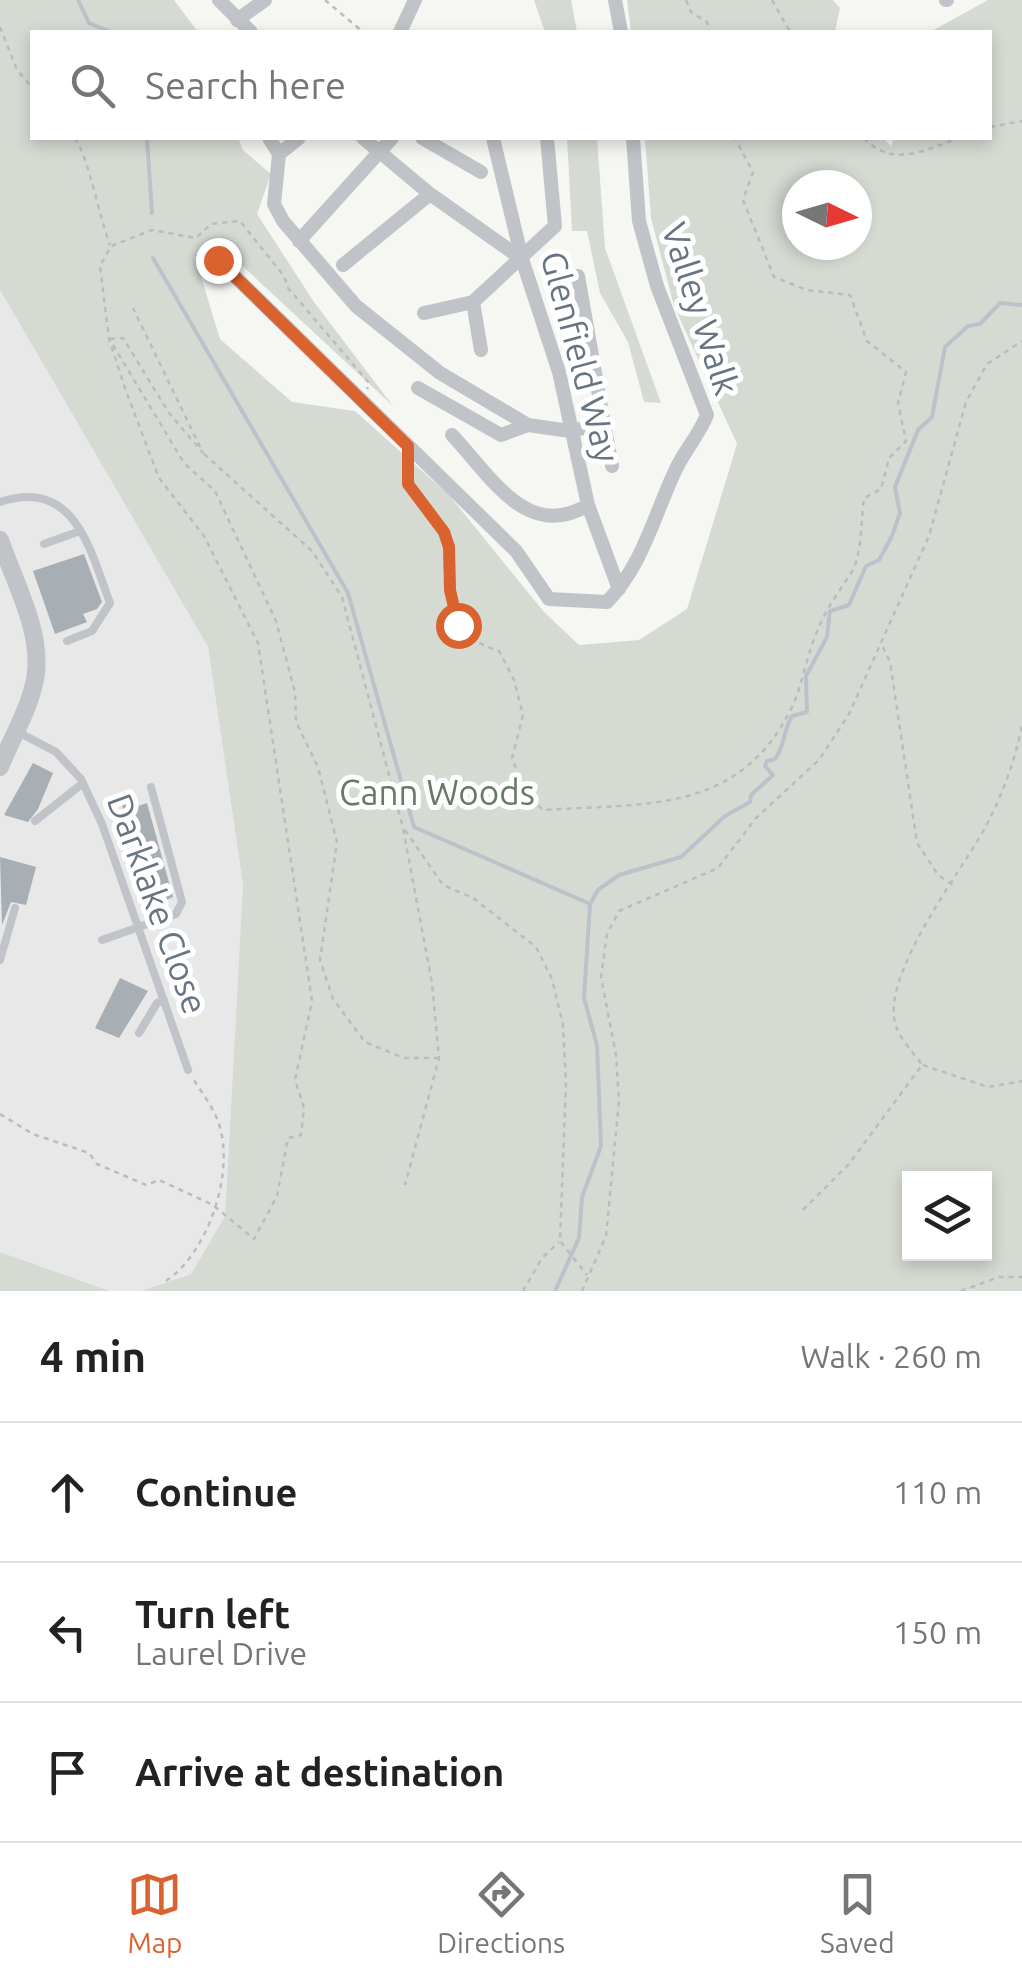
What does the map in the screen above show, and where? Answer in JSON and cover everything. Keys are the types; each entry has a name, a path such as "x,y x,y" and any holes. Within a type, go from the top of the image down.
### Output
{"street":[{"path":"219,0 249,30"},
{"path":"238,20 266,0"},
{"path":"615,0 621,30"},
{"path":"401,30 412,1"},
{"path":"270,140 279,154 274,204 356,306 440,373 528,425 570,430 604,424"},
{"path":"279,154 296,140"},
{"path":"365,140 430,194 522,259"},
{"path":"300,240 390,140"},
{"path":"425,140 481,172"},
{"name":"Glenfield Way","path":"493,140 522,259 559,372 588,505 619,589"},
{"path":"424,313 473,302 556,226 547,140"},
{"name":"Valley Walk","path":"619,589 648,538 680,461 697,439 707,415 656,286 639,221 633,140"},
{"path":"343,265 430,194"},
{"path":"218,260 516,550 549,598 607,602 619,589"},
{"path":"578,276 612,466"},
{"path":"473,302 481,350"},
{"path":"418,388 500,436 528,425"},
{"path":"452,435 524,511 552,519 569,517 588,505"},
{"path":"0,540 36,644 36,675 0,767"}],"lane":[{"path":"0,502 52,500 66,507 80,532 110,603 92,630 66,641"},
{"path":"44,544 80,532"},
{"name":"Darklake Close","path":"15,731 56,752 83,783 188,1070"},
{"path":"35,821 83,783"},
{"path":"102,940 176,914 182,902 151,787"},
{"path":"0,960 15,908"},
{"path":"139,1033 157,1003 164,1000"}],"path":[{"path":"325,0 360,30"},
{"path":"686,0 691,12 707,22 709,30"},
{"path":"772,0 789,30"},
{"path":"0,27 17,70 30,84"},
{"path":"992,127 1022,121"},
{"path":"75,140 83,151 93,200 110,246"},
{"path":"408,446 408,484 444,532 449,547 450,590 458,625 486,647 499,651 514,680 522,715 512,758 526,793 544,810 607,804 636,808 696,796 754,763 794,703 824,615 837,588 854,571 864,498 881,489 890,458 906,441 898,403 906,372 867,341 850,295 807,290 774,276 742,200 752,172 736,140"},
{"path":"866,140 878,152 905,157 952,140"},
{"path":"0,1114 33,1134 78,1148 97,1164 146,1185 159,1180 216,1208 254,1239 277,1196 288,1138 301,1135 304,1108 295,1080 312,1001 258,643 204,536 160,478 109,339 100,266 110,246 152,230 196,238 211,224 240,221 284,276 288,288 369,383 364,404"},
{"path":"133,308 202,452"},
{"path":"109,339 123,338 168,413 202,452 312,550 342,596 404,828 432,982 438,1058 405,1185"},
{"path":"109,339 184,463 216,491 276,621 294,692 296,722 318,767 338,842 320,960 333,999 365,1042 404,1058 438,1058"},
{"path":"582,1291 606,1236 620,1101 616,1055 601,977 606,934 619,912 718,868 756,818 818,760 849,714 929,536 966,402 987,364 1022,341"},
{"path":"882,645 890,662 918,843 938,874 953,885"},
{"path":"1022,725 1014,762 953,885 916,937 897,988 896,1025 922,1065 988,1087 1022,1082"},
{"path":"404,828 443,884 472,898 536,947 552,979 563,1024 566,1082 560,1241 588,1277"},
{"path":"804,1210 850,1164 922,1065"},
{"path":"166,1281 186,1268 206,1236 216,1208 222,1135 188,1070"},
{"path":"523,1291 542,1258 560,1241"},
{"path":"961,1291 998,1277 1022,1277"}],"shaded area":[{"path":"0,290 208,647 243,885 225,1216 191,1274 141,1291 110,1291 0,1252"}],"green space":[{"name":"Cann Woods","path":"0,0 174,0 196,30 30,30 30,140 239,140 243,150 271,174 257,214 314,302 393,406 220,245 195,257 220,339 292,402 355,411 449,495 544,612 579,645 639,640 687,609 737,444 674,306 651,218 645,140 885,140 891,146 893,140 992,140 992,30 934,30 988,0 1022,0 1022,1291 141,1291 191,1274 225,1216 243,885 208,647 0,290"},
{"path":"534,0 571,0 577,30 544,30"},
{"path":"627,0 833,0 840,8 835,30 631,30"},
{"path":"567,140 597,140 605,248 661,403 644,402 628,342 600,293 587,231 572,231"},
{"path":"0,1252 110,1291 0,1291"}],"building":[{"path":"84,554 102,602 97,609 83,614 87,622 55,634 33,571"},
{"path":"33,763 53,773 38,809 28,822 4,815"},
{"path":"129,790 135,807 147,803 173,897 156,905 118,794"},
{"path":"0,857 36,867 26,905 11,902 2,925"},
{"path":"120,978 148,991 119,1038 95,1028"}],"waterway":[{"path":"78,0 89,23 106,30"},
{"path":"147,140 152,213"},
{"path":"153,258 348,593 414,827 588,903"},
{"path":"555,1291 579,1238 582,1197 601,1146 597,1045 584,998 590,904 598,890 619,875 681,857 725,816 750,802 751,795 773,775 765,766 767,761 778,754 792,716 807,712 806,676 827,637 830,611 849,605 866,566 879,560 892,536 900,513 895,487 918,430 932,417 945,347 968,326 980,324 1000,303 1022,305"}],"route":[{"path":"218,260 408,446 408,484 444,532 449,547 450,590 458,625"}]}
